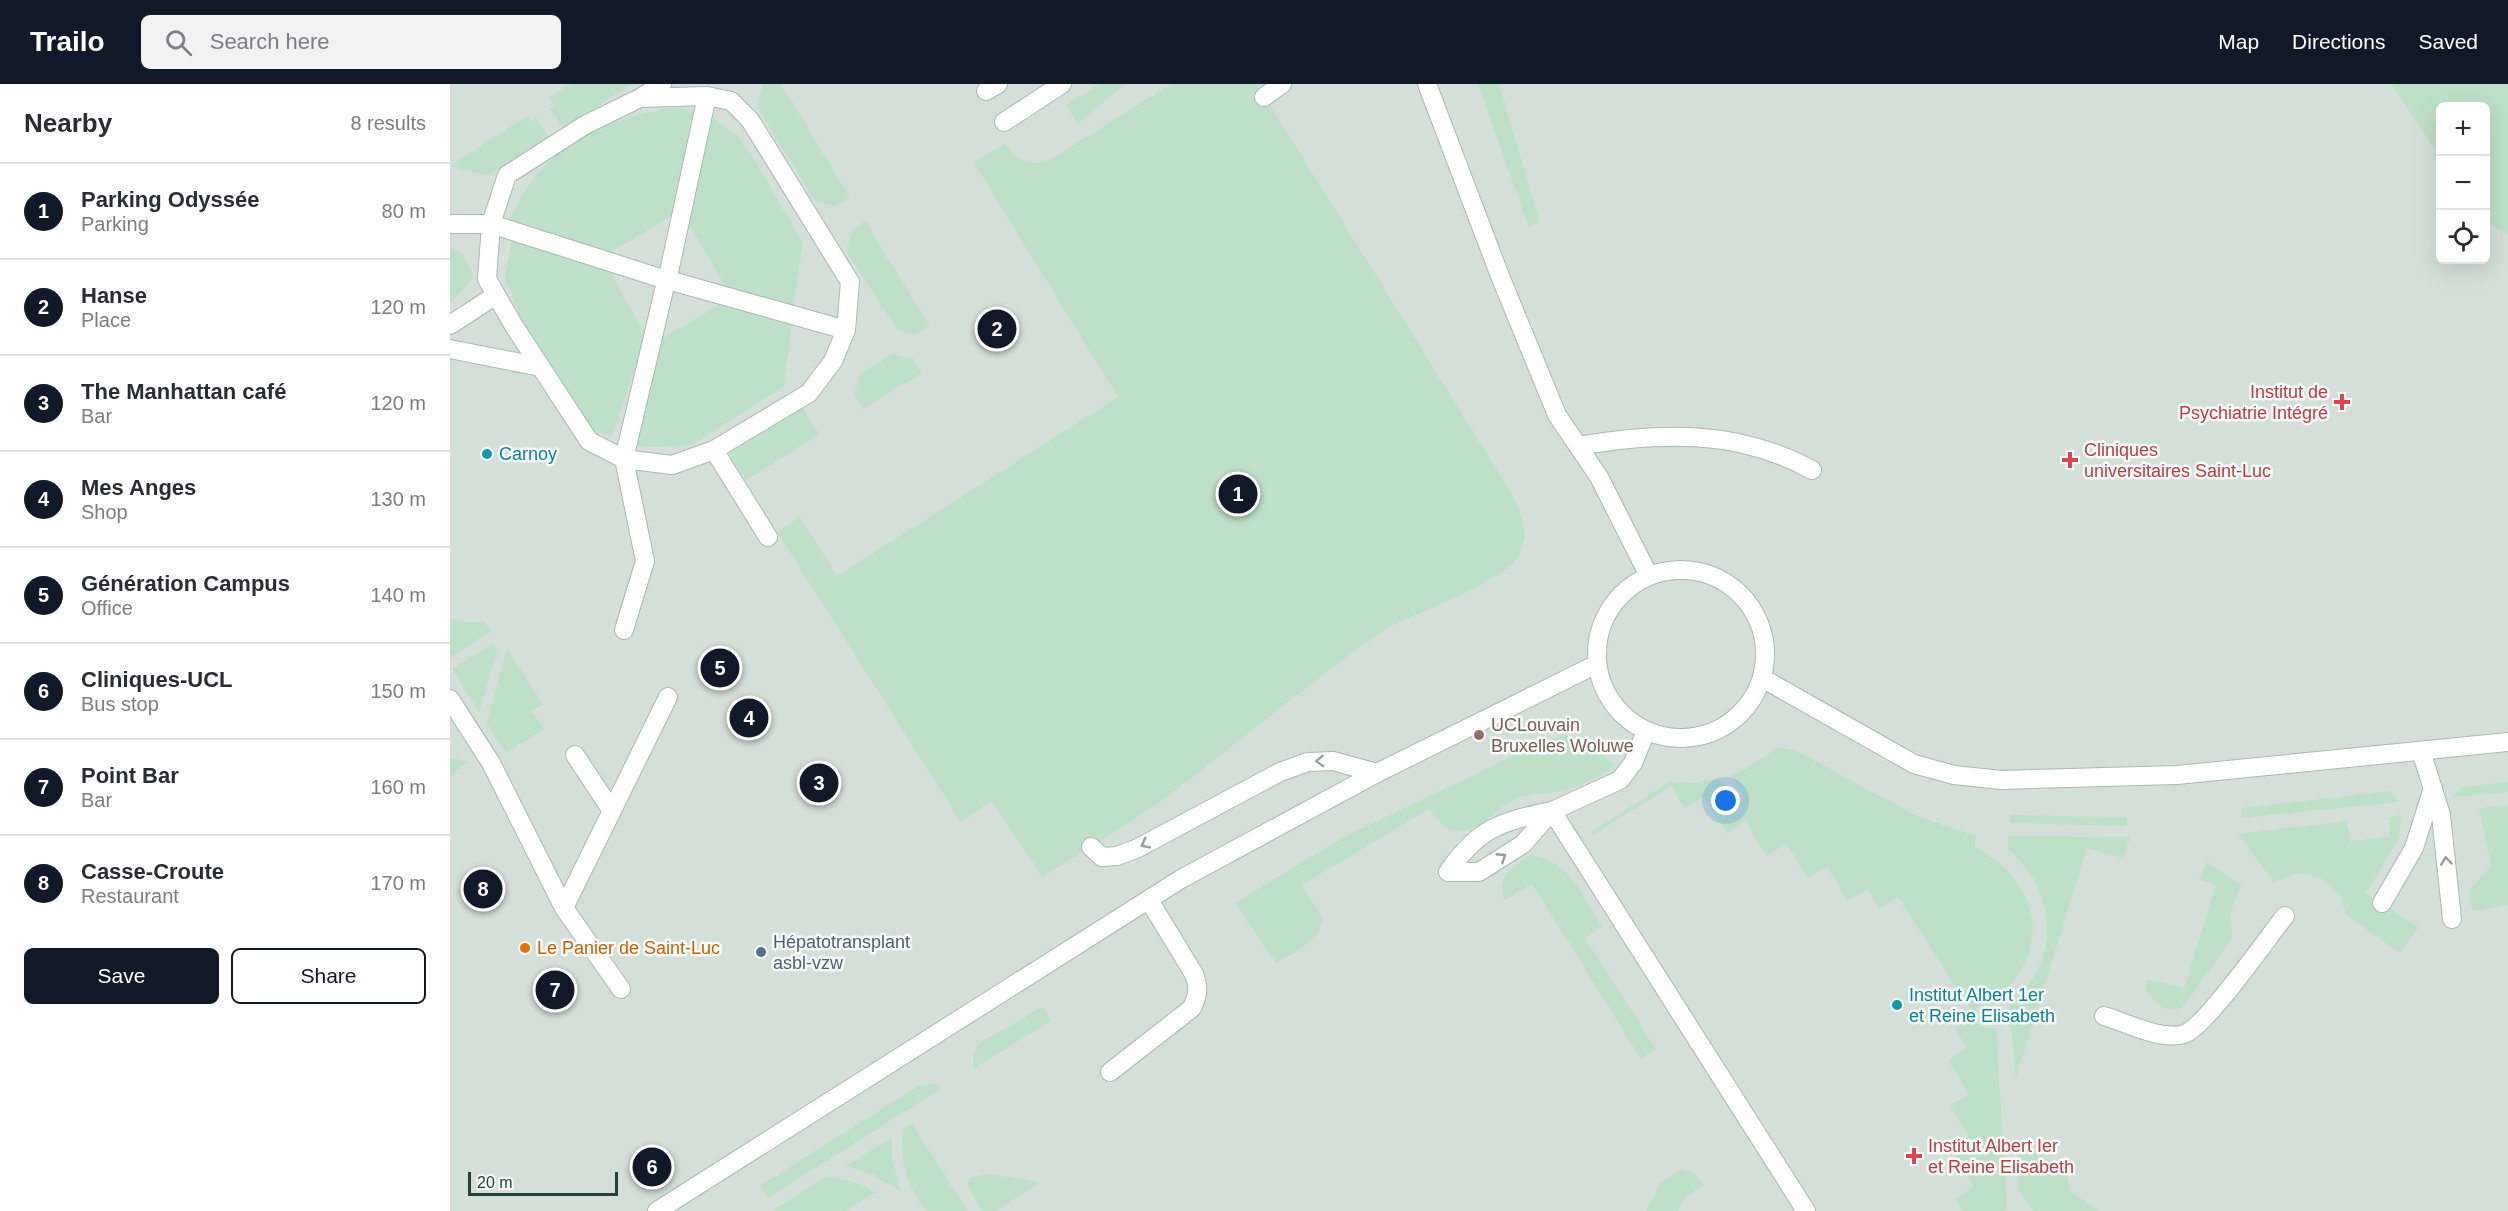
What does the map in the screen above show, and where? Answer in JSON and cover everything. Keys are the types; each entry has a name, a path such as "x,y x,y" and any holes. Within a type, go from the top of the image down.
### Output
{"street":[{"path":"640,98 707,96 734,92 850,282 846,330 833,361 809,393 714,450 672,465 624,459 589,441 487,279 491,224 507,175 585,125 640,98 662,84"},
{"path":"1004,122 1062,84"},
{"path":"1264,97 1282,84"},
{"path":"1427,84 1500,276 1557,415 1599,477 1649,576"},
{"path":"624,630 645,561 624,459 707,96"},
{"path":"450,225 491,224 667,279 846,330"},
{"path":"450,325 496,295"},
{"path":"450,350 541,368"},
{"path":"1578,446 1635,436 1688,435 1745,444 1786,455 1812,470"},
{"path":"714,450 768,537"},
{"path":"1675,570 1702,573 1727,583 1746,601 1760,625 1765,651 1762,678 1749,704 1728,724 1703,736 1674,738 1646,731 1622,715 1605,692 1597,664 1598,643 1609,612 1630,588 1649,576 1675,570"},
{"path":"657,1211 1181,879 1377,773 1597,664"},
{"path":"1762,678 1914,764 1966,776 2001,780 2176,775 2508,742"},
{"path":"564,908 668,697"},
{"path":"450,699 491,763 564,908 621,989"},
{"path":"1552,811 1522,844 1479,872 1448,872 1465,848 1506,820 1552,811 1620,780 1633,763 1646,731"},
{"path":"2421,751 2441,815 2452,919"},
{"path":"575,755 612,811"},
{"path":"1091,847 1102,857 1117,856 1138,848 1280,772 1308,762 1333,761 1377,773"},
{"path":"2382,903 2414,848 2433,788"},
{"path":"1552,811 1806,1211"},
{"path":"1110,1072 1192,1008 1198,997 1198,983 1194,974 1149,900"},
{"path":"2104,1016 2164,1034 2185,1034 2206,1017 2285,916"}],"shaded area":[{"name":"UCLouvain Bruxelles Woluwe","path":"450,84 2391,84 2436,151 2436,264 2490,264 2490,224 2508,235 2508,1211 450,1211"}],"green space":[{"path":"571,84 632,84 563,128 550,109 554,106 548,98"},
{"path":"763,84 781,84 850,197 835,206 816,202 757,107"},
{"path":"1099,84 1125,84 1078,124 1066,105"},
{"path":"1171,84 1257,84 1509,490 1521,515 1524,540 1521,552 1513,563 1499,574 1461,595 1388,628 1299,693 1168,796 1122,828 1042,877 992,801 961,822 777,532 800,517 837,576 1118,397 974,163 1005,143 1023,161 1040,163 1048,161"},
{"path":"1478,84 1499,84 1540,223 1529,228"},
{"path":"2391,84 2508,84 2508,235 2490,224 2490,102 2436,102 2436,151"},
{"path":"669,108 695,110 674,215 609,253 510,220 522,196 554,157 595,131 643,114"},
{"path":"527,116 531,122 536,118 549,137 487,176 450,166"},
{"path":"711,116 739,137 803,243 793,306 726,287 687,221"},
{"path":"865,221 930,326 915,334 898,331 847,253 852,230"},
{"path":"512,236 608,269 646,335 612,437 594,431 521,318 505,278"},
{"path":"450,247 464,255 474,278 450,303"},
{"path":"721,303 792,322 784,386 700,440 683,446 635,447 661,339"},
{"path":"892,354 912,358 922,373 863,409 854,395 860,374"},
{"path":"803,408 819,435 746,480 729,453"},
{"path":"450,618 466,622 485,622 492,631 450,658"},
{"path":"493,643 497,649 479,713 452,669"},
{"path":"507,648 543,704 532,711 544,729 506,753 487,723"},
{"path":"1566,735 1582,740 1615,765 1579,786 1519,798 1480,824 1465,831 1448,829 1429,809 1302,885 1323,918 1321,927 1305,945 1276,964 1235,903 1344,837 1542,742"},
{"path":"1779,747 1795,750 1915,815 1976,836 1975,848 1994,859 2009,872 2021,888 2029,906 2032,924 2031,943 2025,963 2009,987 1972,1012 1898,897 1880,908 1868,890 1848,901 1827,867 1807,878 1786,844 1767,856 1745,821 1727,833 1703,797 1684,808 1671,786 1593,835 1591,832 1669,782 1694,783 1719,778 1735,805 1745,799 1731,775 1744,770"},
{"path":"450,757 468,762 450,775"},
{"path":"2508,782 2508,792 2453,797 2461,787"},
{"path":"2391,791 2399,802 2242,818 2241,808"},
{"path":"2508,805 2508,905 2473,911 2468,892 2491,866 2479,808"},
{"path":"2010,815 2127,817 2127,826 2010,823"},
{"path":"2401,815 2399,839 2366,893 2418,927 2400,953 2346,915 2340,895 2321,878 2298,873 2274,882 2238,834 2347,821 2350,841 2389,837 2389,817"},
{"path":"2008,836 2130,837 2123,858 2087,848 2016,1078 2009,1009 2035,975 2046,941 2047,924 2039,891 2021,862 2008,849"},
{"path":"1530,855 1556,864 1566,872 1602,927 1585,938 1656,1049 1641,1059 1532,884 1504,900 1505,878 1512,868"},
{"path":"2207,862 2241,885 2231,911 2232,938 2183,1007 2165,1009 2145,990 2148,979 2184,988 2216,885 2199,879"},
{"path":"1042,1007 1051,1021 974,1068 973,1053 978,1044"},
{"path":"1972,1017 1982,1028 1996,1027 2007,1208 2003,1211 1963,1211 1955,1199 1974,1186 1953,1152 1971,1140 1950,1106 1969,1094 1948,1060 1967,1048 1955,1028"},
{"path":"934,1083 942,1088 768,1198 760,1186 918,1086"},
{"path":"912,1124 968,1211 928,1211 915,1195 906,1173 902,1150 904,1129"},
{"path":"892,1137 892,1158 901,1192 875,1176 846,1166"},
{"path":"2019,1139 2067,1172 2070,1191 2100,1211 2033,1211 2019,1190"},
{"path":"1680,1170 1694,1174 1704,1185 1686,1197 1678,1211 1646,1211 1661,1182"},
{"path":"989,1174 1038,1184 995,1211 982,1211 967,1184 972,1177"},
{"path":"826,1176 857,1183 876,1192 846,1211 773,1211"}],"place":[{"name":"Hanse","path":"997,329"},
{"name":"Institut de Psychiatrie Intégré","path":"2342,402"},
{"name":"Carnoy","path":"487,454"},
{"name":"Cliniques universitaires Saint-Luc","path":"2070,460"},
{"name":"Parking Odyssée","path":"1238,494"},
{"name":"Génération Campus","path":"720,668"},
{"name":"Mes Anges","path":"749,718"},
{"name":"UCLouvain Bruxelles Woluwe","path":"1479,735"},
{"name":"The Manhattan café","path":"819,783"},
{"name":"Casse-Croute","path":"483,889"},
{"name":"Le Panier de Saint-Luc","path":"525,948"},
{"name":"Hépatotransplant asbl-vzw","path":"761,952"},
{"name":"Point Bar","path":"555,990"},
{"name":"Institut Albert 1er et Reine Elisabeth","path":"1897,1005"},
{"name":"Institut Albert Ier et Reine Elisabeth","path":"1914,1156"},
{"name":"Cliniques-UCL","path":"652,1167"}]}
